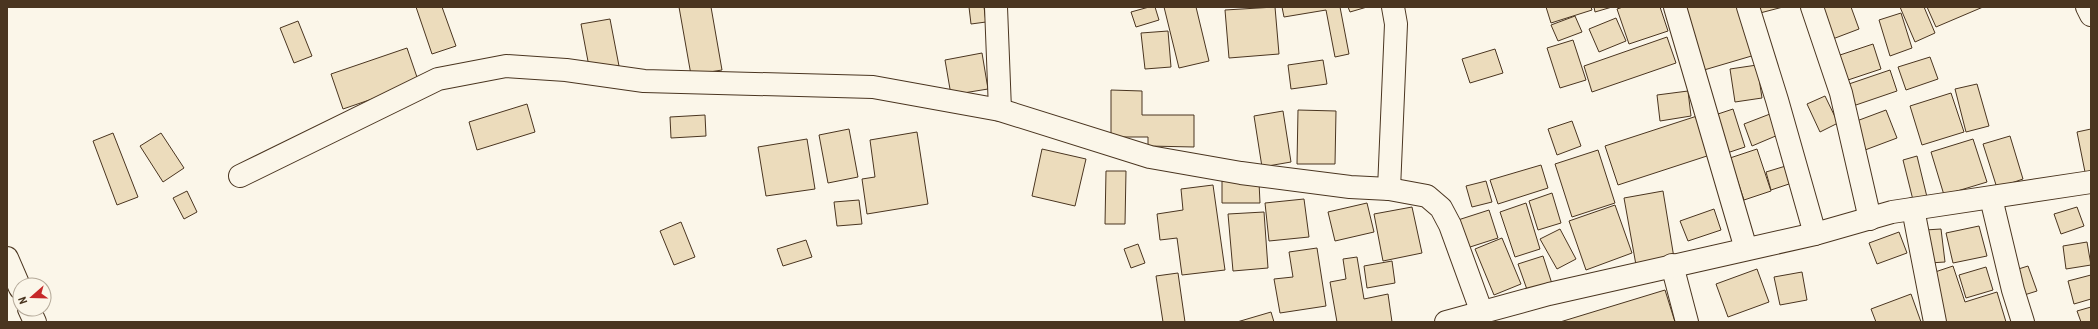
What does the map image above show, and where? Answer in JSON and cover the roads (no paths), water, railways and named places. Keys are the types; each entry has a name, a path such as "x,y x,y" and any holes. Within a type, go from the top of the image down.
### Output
{"street":[{"path":"996,7 1000,110"},
{"path":"1389,189 1396,24 1393,7"},
{"path":"1675,7 1746,249"},
{"path":"1748,7 1777,100 1815,234"},
{"path":"1812,7 1841,93 1870,218"},
{"path":"2087,7 2091,15"},
{"path":"240,176 438,79 506,66 566,70 644,81 872,87 1000,110 1150,157 1241,173 1350,187 1389,189 1427,196 1441,208 1450,225 1482,313"},
{"path":"1452,321 1549,294 1619,279 1672,265 1815,234 1892,212 2091,182"},
{"path":"1991,198 2012,290 2023,322"},
{"path":"1913,209 1935,322"},
{"path":"7,258 15,277"},
{"path":"1672,265 1687,322"}]}
